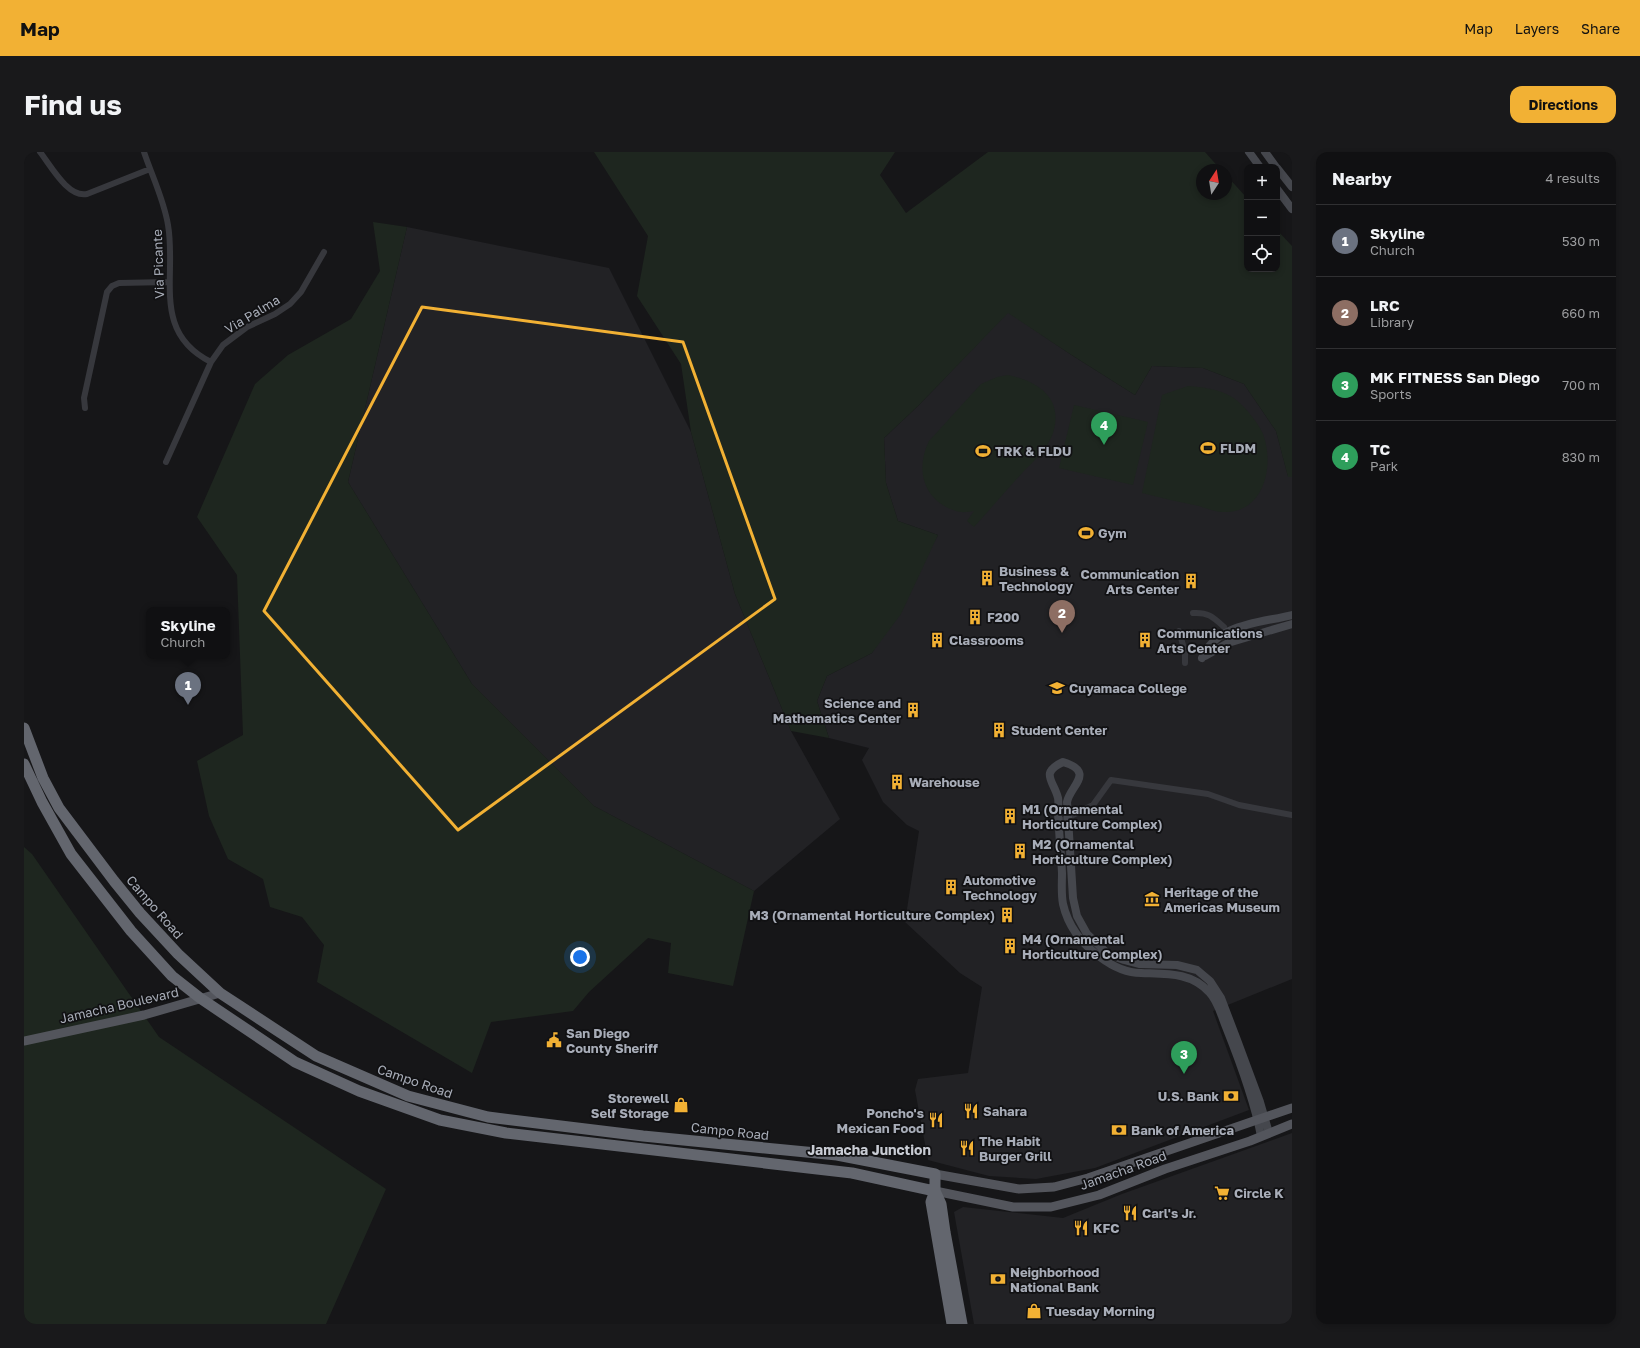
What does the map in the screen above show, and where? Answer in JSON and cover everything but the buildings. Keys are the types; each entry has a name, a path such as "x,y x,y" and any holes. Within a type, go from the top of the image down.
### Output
{"highway":[{"name":"Campo Road","path":"24,728 43,778 59,808 109,875 178,954 220,993 316,1056 408,1096 488,1117 711,1143 836,1155 935,1174"},
{"path":"24,764 42,802 82,869 172,976 200,998 295,1062 359,1091 440,1120 506,1133 852,1173 935,1191"},
{"path":"657,1129 694,1134 711,1143"},
{"path":"935,1174 935,1191 931,1202 952,1324"},
{"path":"935,1191 941,1204 962,1324"}],"main road":[{"name":"Jamacha Boulevard","path":"24,1041 144,1015 220,993"},
{"name":"Jamacha Road","path":"935,1174 1019,1189 1054,1187 1088,1178 1292,1108"},
{"name":"Jamacha Road","path":"935,1191 1013,1207 1051,1207 1099,1195 1165,1169 1265,1135 1292,1124"}],"street":[{"path":"40,152 69,189 79,194 88,194 150,169"},
{"name":"Via Picante","path":"144,152 168,224 170,241 168,282 172,316 179,335 192,350 210,362"},
{"path":"1249,152 1258,164"},
{"path":"1265,152 1275,164"},
{"path":"1280,171 1292,187"},
{"path":"1280,193 1292,208"},
{"name":"Via Palma","path":"166,462 210,362 223,346 236,334 290,304 301,292 324,252"},
{"path":"85,408 84,398 107,292 112,286 119,283 168,282"},
{"path":"1193,613 1212,615 1224,627"},
{"path":"1282,627 1285,621 1292,616"},
{"path":"1292,616 1248,624 1222,634 1206,651 1202,658 1228,643 1292,624"},
{"path":"1179,631 1185,652 1185,663"},
{"path":"1261,1118 1232,1042 1215,1000 1210,992 1200,984 1184,976 1125,971 1109,964 1088,948 1080,939 1070,922 1063,903 1058,798 1049,779 1051,770 1055,765 1063,762 1072,764 1078,772 1080,778 1078,784 1068,794 1073,898 1077,916 1088,934 1108,954 1139,964 1177,965 1197,970 1210,981 1221,998 1261,1118 1265,1135"},
{"path":"1059,822 1093,805 1111,780 1208,794 1239,805 1292,815"}],"highlighted area":[{"path":"422,307 683,342 775,599 458,830 264,611"}],"shaded area":[{"path":"594,152 895,152 880,175 906,213 988,152 1205,152 1216,164 1196,164 1196,200 1232,200 1232,182 1244,195 1244,272 1280,272 1280,233 1292,246 1292,477 1288,477 1276,431 1244,384 1203,368 1152,366 1135,395 1008,313 919,405 884,438 886,483 898,521 938,535 901,614 872,653 827,676 817,701 829,738 791,731 735,594 691,432 681,364 637,296 648,236"},
{"path":"373,222 407,227 348,482 472,684 594,806 754,891 733,986 668,973 671,943 648,938 589,992 573,1011 491,1022 472,1073 317,982 324,945 302,917 270,907 263,879 228,859 209,816 197,761 243,735 237,575 197,517 255,384 288,355 351,319 380,271"},
{"path":"407,227 609,268 691,432 735,594 791,731 840,819 754,891 594,806 472,684 348,482"},
{"name":"Cuyamaca College","path":"1008,312 1070,354 1135,395 1152,366 1203,368 1244,384 1276,431 1288,476 1292,477 1292,979 1213,1011 1249,1110 1095,1168 1036,1179 989,1176 928,1160 915,1090 918,1079 968,1073 982,987 960,973 905,922 919,831 907,825 883,802 862,760 869,748 829,738 817,701 827,676 872,653 938,535 898,521 886,483 884,438 919,405"},
{"name":"TRK & FLDU","path":"1008,375 1029,382 1046,393 1052,401 1055,410 1053,433 1048,444 1040,454 974,527 967,521 974,511 956,511 936,500 929,492 923,473 925,452 929,441 981,384 997,377"},
{"name":"FLDM","path":"1188,386 1216,390 1232,397 1250,414 1263,434 1268,460 1263,486 1257,497 1248,505 1237,511 1217,511 1142,493 1162,395"},
{"path":"1074,405 1148,422 1133,485 1059,468"},
{"path":"24,847 32,854 159,1037 386,1189 326,1324 24,1324"},
{"path":"1292,1133 1292,1324 974,1324 954,1212 963,1207 1063,1218 1122,1194"}],"place":[{"name":"TC","path":"1104,445"},
{"name":"FLDM","path":"1208,448"},
{"name":"TRK & FLDU","path":"983,451"},
{"name":"Gym","path":"1086,533"},
{"name":"Business & Technology","path":"987,578"},
{"name":"Communication Arts Center","path":"1191,581"},
{"name":"F200","path":"975,617"},
{"name":"LRC","path":"1062,633"},
{"name":"Classrooms","path":"937,640"},
{"name":"Communications Arts Center","path":"1145,640"},
{"name":"Cuyamaca College","path":"1057,688"},
{"name":"Skyline","path":"188,705"},
{"name":"Science and Mathematics Center","path":"913,710"},
{"name":"Student Center","path":"999,730"},
{"name":"Warehouse","path":"897,782"},
{"name":"M1 (Ornamental Horticulture Complex)","path":"1010,816"},
{"name":"M2 (Ornamental Horticulture Complex)","path":"1020,851"},
{"name":"Automotive Technology","path":"951,887"},
{"name":"Heritage of the Americas Museum","path":"1152,899"},
{"name":"M3 (Ornamental Horticulture Complex)","path":"1007,915"},
{"name":"M4 (Ornamental Horticulture Complex)","path":"1010,946"},
{"name":"San Diego County Sheriff","path":"554,1040"},
{"name":"MK FITNESS San Diego","path":"1184,1074"},
{"name":"U.S. Bank","path":"1231,1096"},
{"name":"Storewell Self Storage","path":"681,1105"},
{"name":"Sahara","path":"971,1111"},
{"name":"Poncho's Mexican Food","path":"936,1120"},
{"name":"Bank of America","path":"1119,1130"},
{"name":"The Habit Burger Grill","path":"967,1148"},
{"name":"Circle K","path":"1222,1193"},
{"name":"Carl's Jr.","path":"1130,1213"},
{"name":"KFC","path":"1081,1228"},
{"name":"Neighborhood National Bank","path":"998,1279"},
{"name":"Tuesday Morning","path":"1034,1311"}],"district":[{"name":"Jamacha Junction","path":"869,1149"}]}
